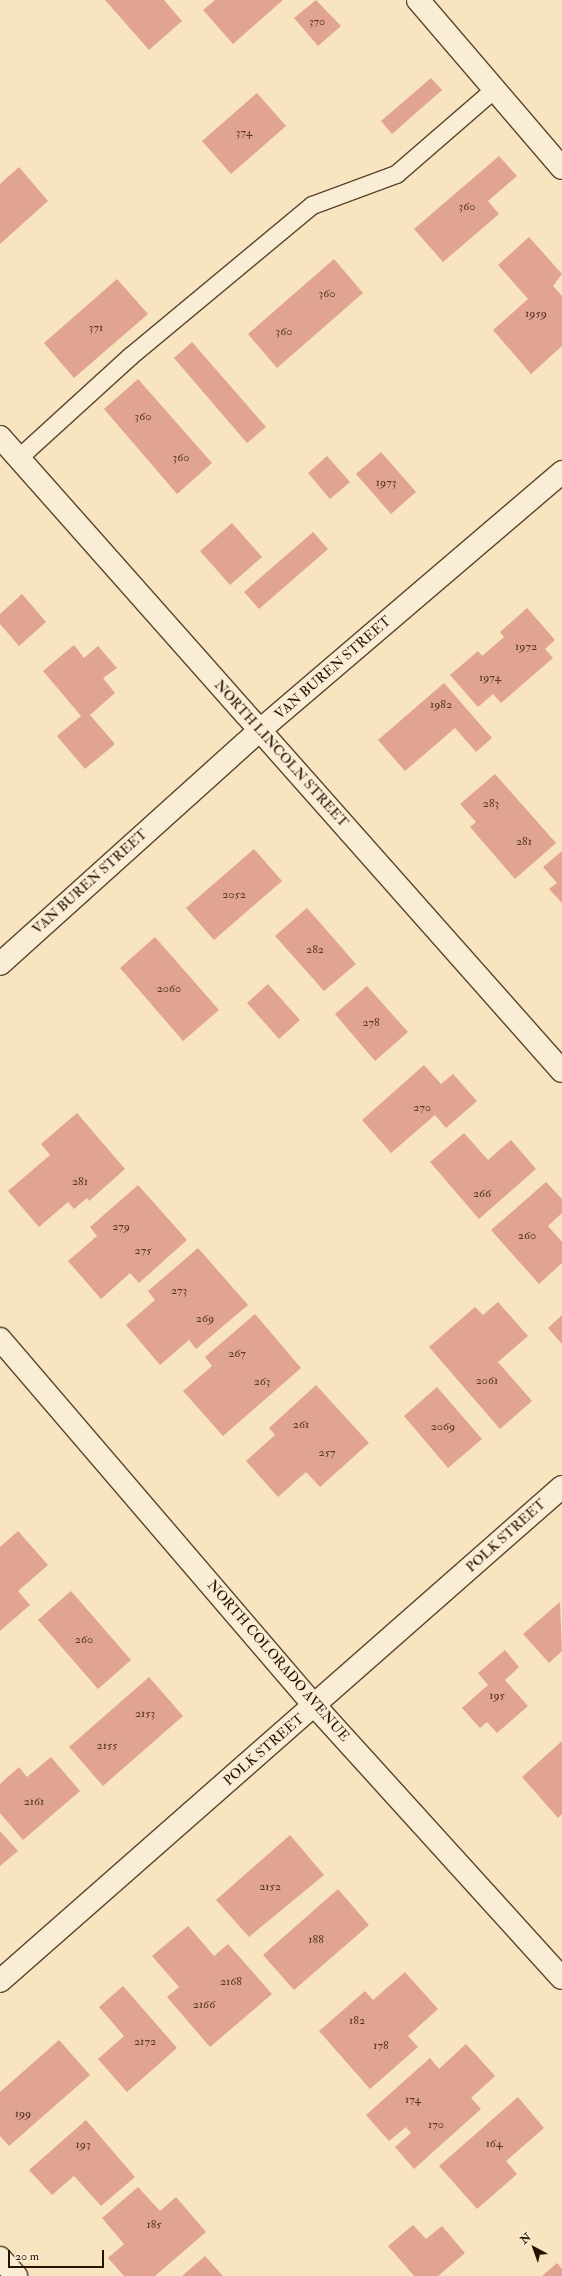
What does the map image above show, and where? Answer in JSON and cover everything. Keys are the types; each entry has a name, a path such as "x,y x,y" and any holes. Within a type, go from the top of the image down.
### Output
{"street":[{"path":"418,0 562,168"},
{"name":"NORTH LINCOLN STREET","path":"0,437 562,1071"},
{"name":"VAN BUREN STREET","path":"0,964 260,731 562,472"},
{"name":"NORTH COLORADO AVENUE","path":"0,1339 315,1706 562,1978"},
{"name":"POLK STREET","path":"0,1981 315,1706 562,1487"},
{"path":"0,2258 16,2276"}],"lane":[{"path":"18,458 130,356 312,205 396,174 494,89"}],"building":[{"path":"105,0 164,0 182,21 149,50"},
{"path":"215,0 283,0 233,44 203,10"},
{"path":"316,0 341,26 318,46 294,18"},
{"path":"431,78 442,90 392,134 381,121"},
{"path":"257,93 286,126 231,174 202,141"},
{"path":"499,156 517,176 488,201 499,214 443,262 414,229"},
{"path":"19,167 48,201 0,244 0,184"},
{"path":"529,237 562,274 553,286 562,296 562,346 531,374 493,330 528,299 498,265"},
{"path":"334,259 363,293 277,368 248,334"},
{"path":"117,279 148,314 74,378 44,343"},
{"path":"192,342 266,427 247,443 174,358"},
{"path":"138,379 212,463 177,494 104,409"},
{"path":"381,452 416,492 391,514 356,474"},
{"path":"327,456 350,482 330,499 308,473"},
{"path":"232,523 262,557 230,585 200,551"},
{"path":"313,532 328,549 259,609 244,592"},
{"path":"22,594 46,622 19,646 0,624 0,614"},
{"path":"527,608 555,640 545,649 553,658 501,703 493,694 478,707 450,675 478,651 482,656 504,637 500,632"},
{"path":"74,645 84,658 98,646 117,668 103,678 115,693 90,715 115,744 85,769 57,736 81,716 43,671"},
{"path":"444,683 492,738 476,752 455,728 405,771 378,740"},
{"path":"495,774 556,843 515,879 470,827 476,822 460,804"},
{"path":"254,849 282,881 214,940 186,908"},
{"path":"562,851 562,903 549,889 557,883 543,867"},
{"path":"307,908 356,964 324,991 275,936"},
{"path":"155,937 219,1010 183,1041 120,968"},
{"path":"268,984 300,1020 279,1039 247,1003"},
{"path":"367,986 408,1032 375,1061 335,1014"},
{"path":"424,1065 441,1084 453,1074 477,1101 446,1128 435,1115 391,1153 362,1120"},
{"path":"77,1113 125,1169 89,1201 87,1198 74,1209 68,1202 39,1227 8,1191 50,1155 41,1144"},
{"path":"464,1133 488,1160 511,1140 536,1169 479,1219 430,1162"},
{"path":"546,1182 562,1199 562,1213 548,1226 562,1242 562,1263 539,1284 491,1230"},
{"path":"138,1185 187,1240 139,1283 130,1273 101,1299 68,1261 97,1236 90,1227"},
{"path":"198,1248 248,1305 196,1349 189,1340 160,1365 126,1325 155,1300 148,1291"},
{"path":"498,1302 528,1336 498,1362 532,1401 500,1429 429,1347 475,1307 483,1315"},
{"path":"255,1314 301,1368 223,1436 183,1391 212,1366 205,1357"},
{"path":"562,1315 562,1344 548,1328"},
{"path":"316,1385 369,1443 320,1487 306,1472 278,1497 246,1461 275,1435 269,1428"},
{"path":"437,1387 482,1439 448,1468 404,1416"},
{"path":"18,1531 48,1565 18,1591 30,1605 0,1631 0,1547"},
{"path":"71,1591 131,1660 98,1689 38,1620"},
{"path":"560,1602 562,1651 549,1663 523,1634"},
{"path":"505,1650 519,1667 505,1680 528,1706 497,1733 487,1722 480,1728 462,1708 488,1685 478,1673"},
{"path":"149,1677 183,1716 103,1786 69,1747"},
{"path":"562,1741 562,1814 558,1818 522,1777"},
{"path":"51,1757 80,1791 23,1840 0,1813 0,1784 19,1767 27,1777"},
{"path":"0,1831 18,1851 0,1866"},
{"path":"290,1835 324,1875 249,1937 216,1900"},
{"path":"338,1889 369,1925 294,1990 263,1955"},
{"path":"188,1926 214,1956 228,1944 272,1994 210,2047 167,1997 179,1987 152,1956"},
{"path":"405,1972 438,2009 408,2036 418,2047 370,2089 319,2031 365,1991 373,2000"},
{"path":"123,1986 177,2048 127,2092 98,2059 124,2036 99,2007"},
{"path":"59,2040 90,2075 9,2146 0,2136 0,2092"},
{"path":"466,2044 495,2076 471,2098 481,2109 414,2169 395,2147 411,2133 406,2127 389,2141 366,2115 430,2058 439,2069"},
{"path":"518,2097 544,2128 506,2161 517,2174 477,2209 439,2166"},
{"path":"86,2120 135,2177 101,2206 74,2176 52,2195 29,2170"},
{"path":"138,2187 160,2211 176,2197 206,2232 155,2276 124,2276 108,2258 124,2244 102,2218"},
{"path":"413,2225 426,2239 442,2226 465,2253 438,2276 414,2276 388,2246"},
{"path":"205,2256 223,2276 182,2276"},
{"path":"557,2263 562,2269 562,2276 542,2276"}]}
